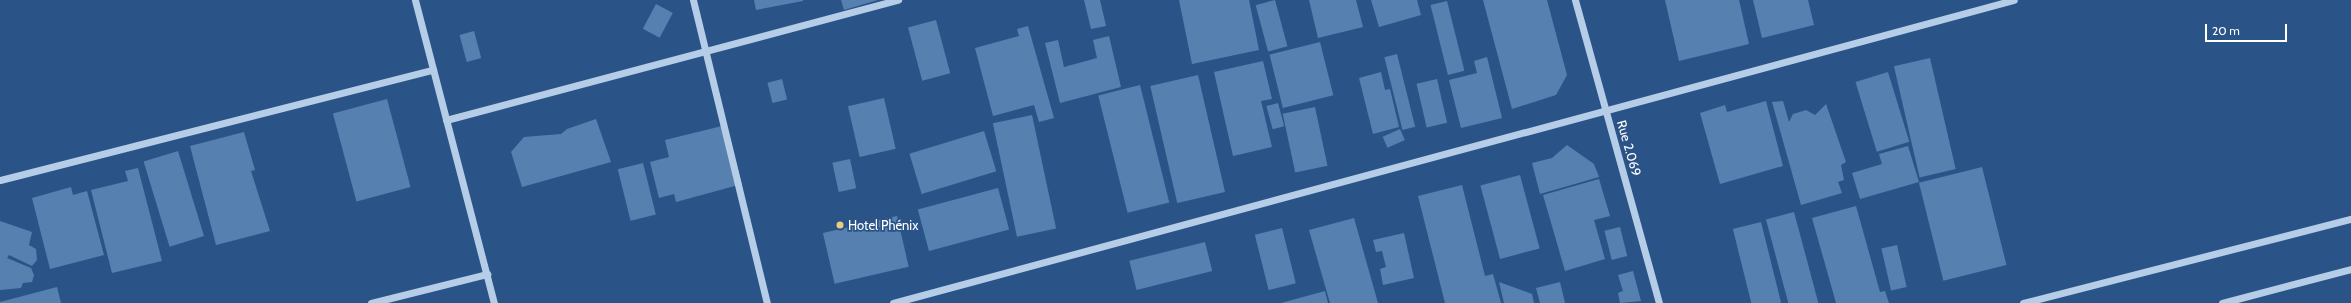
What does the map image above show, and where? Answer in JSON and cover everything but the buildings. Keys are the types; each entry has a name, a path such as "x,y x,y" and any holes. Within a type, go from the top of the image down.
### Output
{"street":[{"path":"415,0 494,303"},
{"path":"692,0 767,303"},
{"path":"446,120 898,0"},
{"name":"Rue 2.069","path":"1576,0 1659,303"},
{"path":"893,303 2014,0"},
{"path":"0,180 433,70"},
{"path":"2023,303 2351,219"},
{"path":"2222,303 2351,269"},
{"path":"371,303 487,274"}],"place":[{"name":"Hotel Phénix","path":"840,225"}]}
